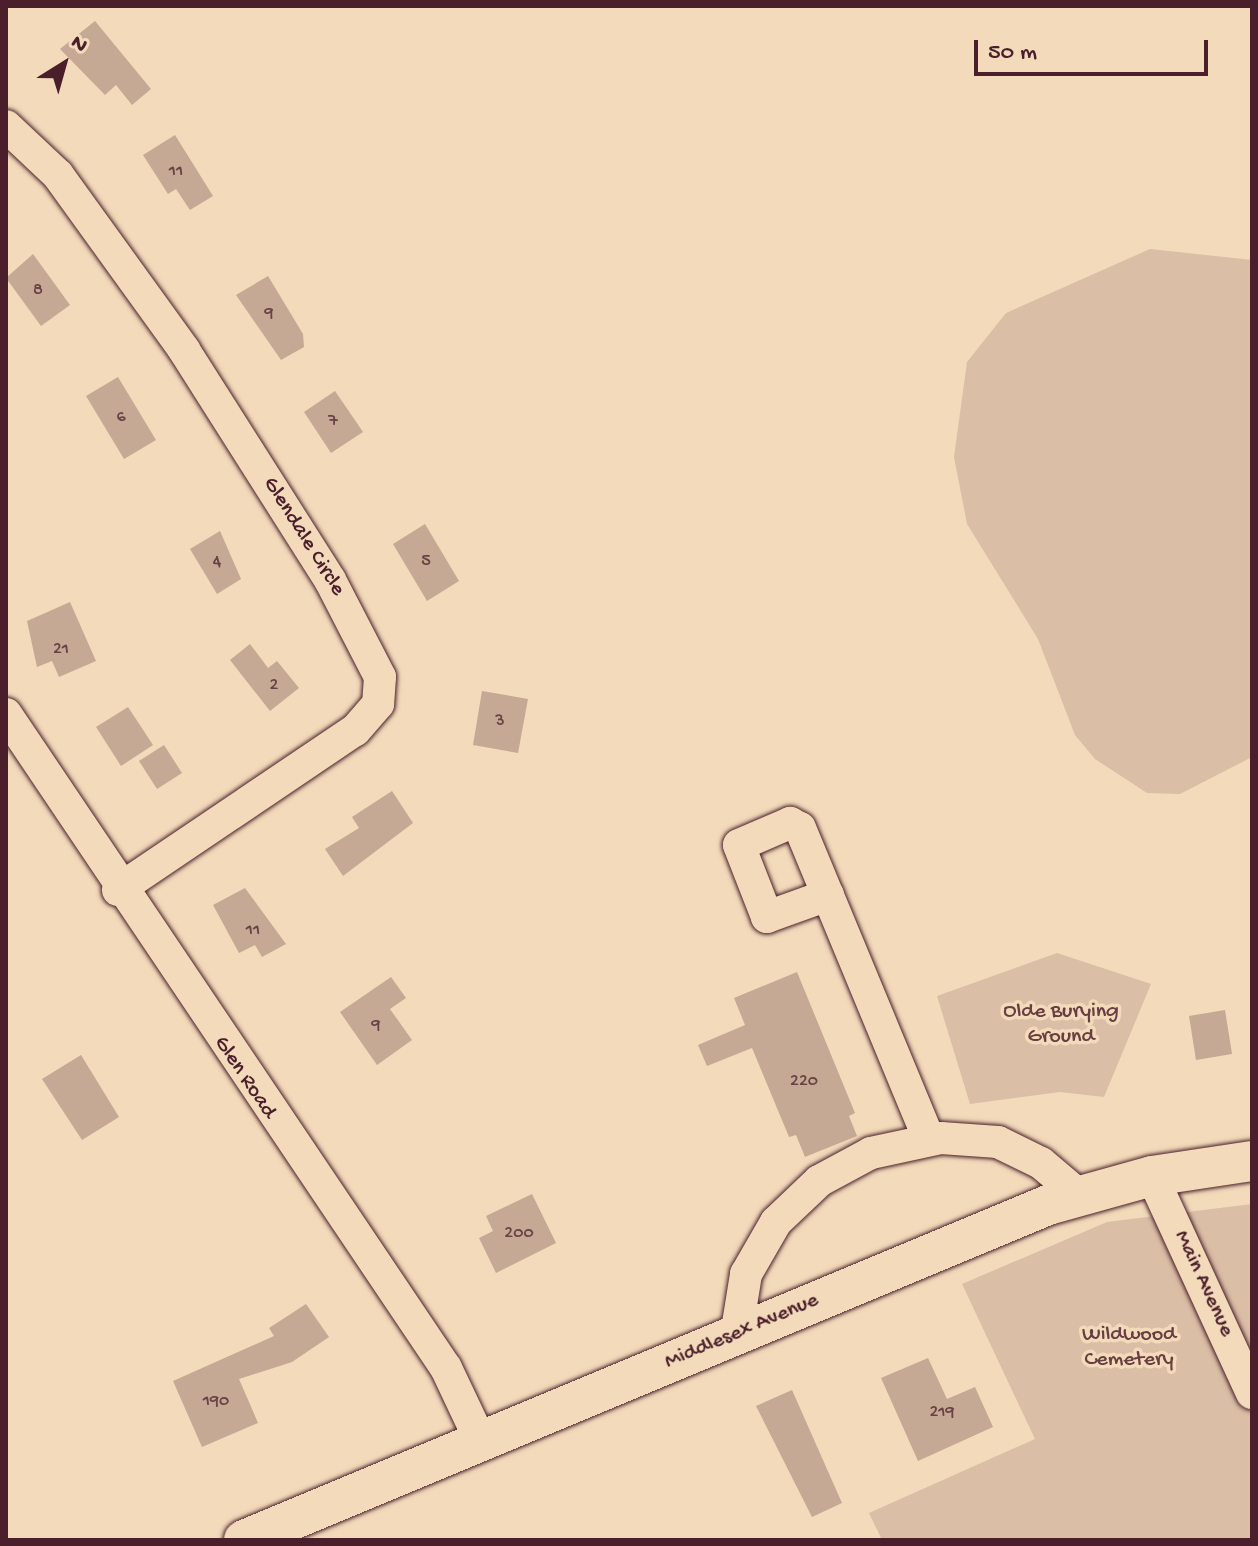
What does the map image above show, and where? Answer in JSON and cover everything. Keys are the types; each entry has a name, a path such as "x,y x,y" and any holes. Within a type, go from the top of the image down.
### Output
{"main road":[{"name":"Middlesex Avenue","path":"251,1539 1080,1196 1152,1176 1252,1161"}],"street":[{"name":"Glendale Circle","path":"6,126 58,175 166,324 330,580 380,677 378,704 355,730 118,890"},
{"name":"Glen Road","path":"6,714 118,890 446,1368 481,1442"},
{"path":"828,895 929,1139"},
{"path":"736,1336 746,1274 792,1204 860,1158 929,1139 998,1142 1041,1163 1080,1196"},
{"name":"Main Avenue","path":"1152,1176 1252,1390"}],"green space":[{"path":"1150,249 1252,260 1252,757 1180,794 1147,793 1095,759 1075,735 1038,639 967,524 954,457 967,362 1006,313"},
{"name":"Olde Burying Ground","path":"1057,953 1151,984 1104,1097 1060,1092 970,1104 937,996"},
{"name":"Wildwood Cemetery","path":"1252,1204 1252,1540 882,1540 869,1513 1035,1439 962,1284 1107,1222"}],"building":[{"path":"95,21 151,89 132,105 116,85 105,95 60,49"},
{"path":"175,135 213,196 190,210 176,189 168,194 143,155"},
{"path":"33,254 70,305 41,326 6,278"},
{"path":"268,276 303,334 304,347 281,360 236,295"},
{"path":"118,377 156,440 124,459 86,396"},
{"path":"335,391 363,432 331,453 304,412"},
{"path":"425,524 459,581 427,601 393,544"},
{"path":"220,531 241,579 217,594 190,549"},
{"path":"70,602 96,661 59,677 52,661 37,667 27,621"},
{"path":"250,644 268,668 277,661 299,688 270,711 230,660"},
{"path":"482,691 528,699 518,753 473,745"},
{"path":"128,707 153,745 121,766 96,727"},
{"path":"164,745 182,773 157,789 139,761"},
{"path":"392,791 413,823 343,876 325,849 359,828 352,817"},
{"path":"245,888 286,944 262,957 255,945 239,953 213,905"},
{"path":"797,972 855,1113 849,1116 857,1136 805,1157 796,1135 789,1137 752,1048 707,1066 698,1045 745,1025 734,998"},
{"path":"391,977 406,998 390,1009 412,1040 377,1065 340,1012"},
{"path":"1225,1010 1232,1054 1196,1060 1189,1016"},
{"path":"81,1055 119,1117 82,1140 42,1079"},
{"path":"532,1194 556,1243 496,1273 479,1238 493,1231 486,1216"},
{"path":"306,1304 329,1337 292,1362 239,1379 258,1423 202,1447 173,1381 274,1336 269,1328"},
{"path":"928,1358 947,1399 975,1387 993,1427 918,1461 881,1378"},
{"path":"792,1390 842,1503 812,1517 756,1406"}]}
